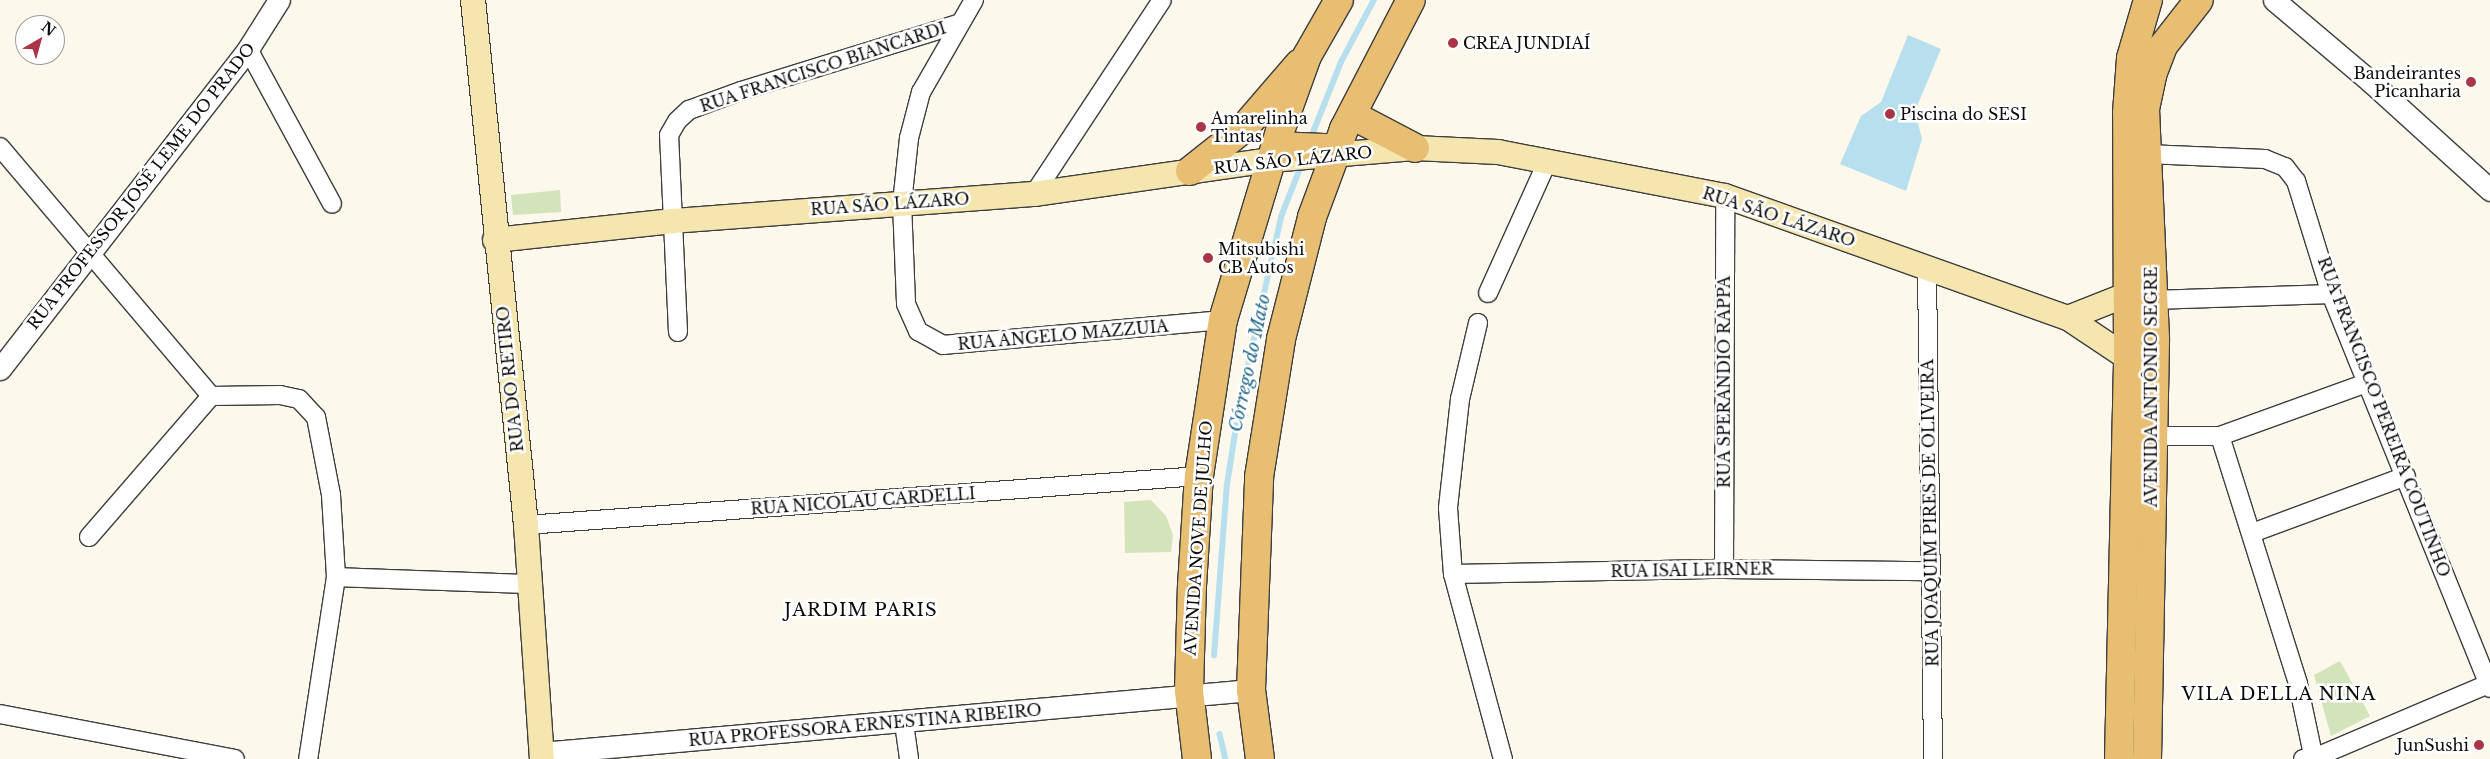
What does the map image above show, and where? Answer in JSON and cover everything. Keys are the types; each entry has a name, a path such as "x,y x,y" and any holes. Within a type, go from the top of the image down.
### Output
{"main road":[{"name":"RUA DO RETIRO","path":"473,0 495,240 526,525 541,756"},
{"name":"AVENIDA NOVE DE JULHO","path":"1197,759 1196,695 1200,476 1223,320 1281,152 1307,56 1338,0"},
{"path":"1260,759 1242,691 1258,477 1281,340 1328,153 1352,116 1411,0"},
{"name":"AVENIDA ANTÔNIO SEGRE","path":"2119,759 2128,358 2126,295 2127,113 2130,58 2148,0"},
{"path":"2177,27 2189,0"},
{"name":"AVENIDA ANTÔNIO SEGRE","path":"2147,759 2151,436 2155,338 2144,109 2152,75 2163,46 2199,0"},
{"path":"1190,171 1243,129 1307,56"},
{"path":"1352,116 1415,148"},
{"name":"RUA SÃO LÁZARO","path":"1328,153 1415,148 1498,152 1548,160 1724,196 2068,318 2128,358"},
{"name":"RUA SÃO LÁZARO","path":"495,240 673,221 1034,194 1190,171 1281,152"},
{"path":"1281,152 1328,153"},
{"path":"2068,318 2126,295 2144,309 2155,338"}],"street":[{"name":"RUA PROFESSOR JOSÉ LEME DO PRADO","path":"0,369 248,49 279,0"},
{"name":"RUA ÂNGELO MAZZUIA","path":"974,0 921,92 908,138 902,203 906,304 918,331 943,345 1223,320"},
{"path":"1034,194 1162,0"},
{"path":"2274,0 2371,82 2490,190"},
{"name":"RUA FRANCISCO BIANCARDI","path":"673,221 669,135 677,121 689,110 960,23"},
{"path":"248,49 332,204"},
{"path":"0,147 211,396 290,397 299,399 316,417 331,495 336,577 308,759"},
{"name":"RUA FRANCISCO PEREIRA COUTINHO","path":"2146,154 2266,159 2285,167 2296,180 2332,294 2489,686"},
{"path":"1488,293 1548,160"},
{"name":"RUA SPERANDIO RAPPA","path":"1724,196 1724,569"},
{"path":"673,221 678,332"},
{"name":"RUA JOAQUIM PIRES DE OLIVEIRA","path":"1926,268 1933,759"},
{"path":"2154,300 2332,294"},
{"path":"1478,323 1460,398 1449,490 1453,574 1503,759"},
{"path":"2151,436 2220,436 2368,382"},
{"path":"90,537 211,396"},
{"path":"2220,436 2298,684 2310,759 2489,686"},
{"name":"RUA NICOLAU CARDELLI","path":"526,525 1200,476"},
{"path":"2252,533 2406,476"},
{"name":"RUA ISAI LEIRNER","path":"1453,574 1724,569 1931,571"},
{"path":"336,577 531,584"},
{"name":"RUA PROFESSORA ERNESTINA RIBEIRO","path":"541,756 1242,691"},
{"path":"0,714 235,759"},
{"path":"904,723 909,759"}],"green space":[{"path":"560,190 561,212 513,215 511,195"},
{"path":"1151,500 1166,516 1173,535 1171,552 1125,553 1124,502"},
{"path":"2340,661 2370,716 2331,736 2314,675"}],"water":[{"name":"Piscina do SESI","path":"1908,35 1941,49 1915,111 1922,139 1906,191 1840,164 1861,116 1881,102"}],"waterway":[{"name":"Córrego do Mato","path":"1310,140 1341,62 1374,0"},
{"name":"Córrego do Mato","path":"1214,656 1227,485 1240,401 1281,217 1302,163"},
{"name":"Córrego do Mato","path":"1220,734 1226,759"}],"place":[{"name":"CREA JUNDIAÍ","path":"1453,43"},
{"name":"Bandeirantes Picanharia","path":"2471,82"},
{"name":"Piscina do SESI","path":"1890,114"},
{"name":"Amarelinha Tintas","path":"1201,127"},
{"name":"Mitsubishi CB Autos","path":"1208,258"},
{"name":"JunSushi","path":"2479,745"}],"district":[{"name":"JARDIM PARIS","path":"861,610"},
{"name":"VILA DELLA NINA","path":"2279,694"}]}
